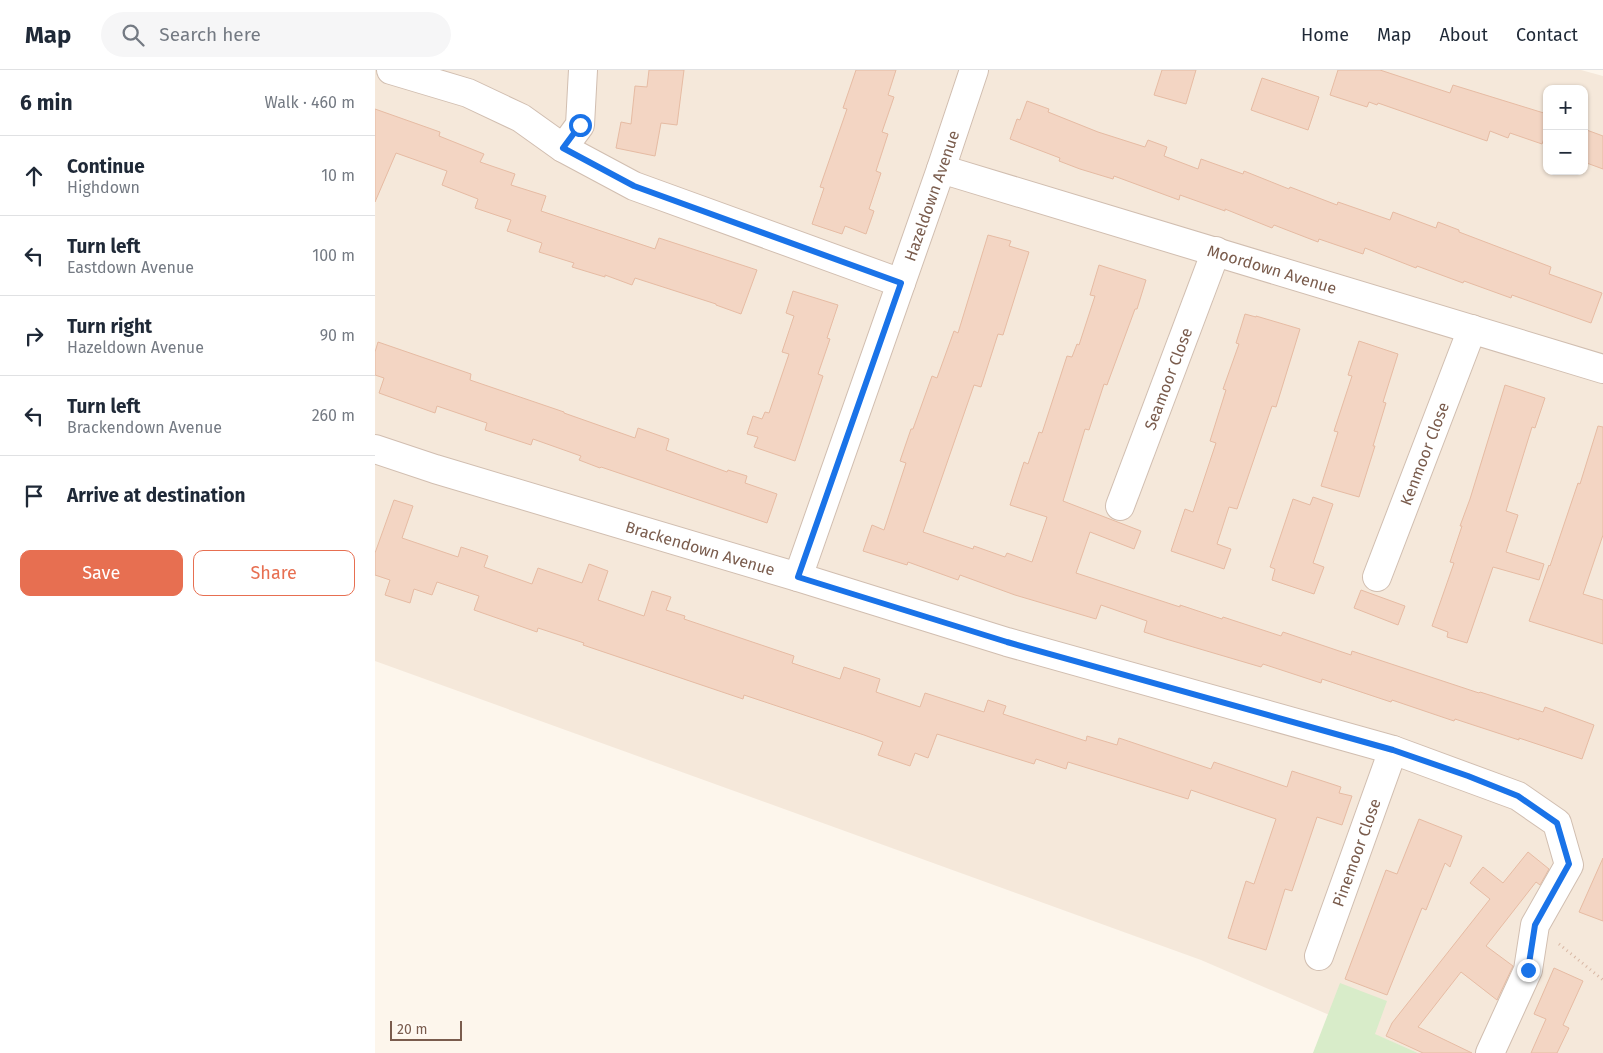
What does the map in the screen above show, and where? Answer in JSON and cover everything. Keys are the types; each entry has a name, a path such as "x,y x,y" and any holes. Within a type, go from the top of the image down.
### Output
{"street":[{"path":"391,70 468,94 521,118 563,148 634,186 901,283"},
{"path":"563,148 580,125 583,70"},
{"name":"Hazeldown Avenue","path":"798,577 974,70"},
{"name":"Moordown Avenue","path":"941,169 1603,369"},
{"name":"Seamoor Close","path":"1120,506 1215,251"},
{"name":"Kenmoor Close","path":"1377,576 1472,329"},
{"name":"Brackendown Avenue","path":"375,448 435,469 798,577 1007,642 1393,750 1518,796 1557,823 1569,864 1535,925 1528,970 1490,1053"},
{"name":"Pinemoor Close","path":"1319,956 1393,750"}],"path":[{"path":"1535,925 1603,980"}],"shaded area":[{"path":"375,70 1581,70 1603,76 1603,1053 1418,1053 1201,960 375,661"}],"green space":[{"path":"1340,983 1387,1001 1375,1034 1418,1053 1313,1053"}],"building":[{"path":"649,70 684,70 677,125 661,123 655,156 616,148 621,122 631,124 635,86 647,87"},
{"path":"856,70 896,70 888,95 894,97 882,132 888,134 876,171 881,173 869,209 874,211 866,234 845,226 842,234 812,224 824,188 820,187 847,109 843,108"},
{"path":"1162,70 1196,70 1186,104 1154,95"},
{"path":"1338,70 1380,70 1450,93 1453,85 1543,113 1543,141 1542,144 1510,133 1508,138 1490,131 1487,141 1378,103 1377,105 1369,102 1367,107 1330,95"},
{"path":"1262,78 1319,97 1308,130 1251,110"},
{"path":"1027,101 1049,109 1048,112 1098,132 1145,147 1148,140 1167,147 1164,156 1198,169 1201,159 1243,174 1244,171 1337,205 1338,202 1390,220 1393,212 1436,228 1438,222 1459,230 1459,232 1551,267 1549,274 1602,293 1591,323 1512,295 1511,298 1417,266 1416,268 1365,248 1363,254 1319,239 1318,242 1274,225 1272,228 1225,209 1225,211 1180,195 1179,200 1114,176 1113,179 1080,169 1059,161 1060,158 1010,139 1017,119 1020,120"},
{"path":"375,109 440,132 439,136 484,154 480,162 515,174 511,185 546,196 541,211 655,249 659,238 757,270 741,314 635,278 632,285 605,275 605,277 572,267 574,263 539,252 542,243 507,231 511,220 475,208 478,199 442,185 447,171 396,153 375,202"},
{"path":"1588,130 1603,136 1603,169 1588,163"},
{"path":"988,235 1011,241 1009,246 1029,252 1003,335 998,334 981,387 974,385 923,532 973,549 974,546 1005,557 1007,553 1032,562 1047,517 1010,505 1024,462 1028,464 1039,432 1042,433 1067,356 1072,357 1077,344 1079,345 1095,296 1090,295 1099,265 1146,280 1137,309 1135,309 1107,385 1104,384 1089,430 1085,429 1063,501 1141,531 1134,549 1090,532 1076,573 1180,607 1180,605 1222,619 1223,617 1281,636 1283,632 1351,655 1352,651 1543,712 1545,707 1594,725 1582,759 1455,719 1454,721 1392,700 1391,702 1322,679 1321,683 1263,664 1261,667 1144,632 1147,621 1101,605 1096,619 1015,595 960,575 958,580 908,562 907,565 863,551 872,525 884,530 906,463 900,461 911,429 913,429 932,376 937,378 954,331 958,333"},
{"path":"793,291 838,305 827,338 830,339 818,374 823,376 795,461 754,447 758,437 747,434 753,416 762,419 765,412 769,413 789,354 782,352 794,316 786,313"},
{"path":"1245,314 1300,329 1276,407 1272,406 1237,509 1229,507 1217,544 1231,549 1224,569 1171,551 1185,509 1193,512 1216,443 1210,441 1226,390 1223,389 1239,344 1236,343"},
{"path":"1359,341 1398,354 1383,402 1386,403 1373,446 1375,446 1359,497 1321,486 1338,432 1334,431 1352,376 1348,375"},
{"path":"378,342 471,374 470,380 635,438 638,428 669,439 666,450 727,472 728,470 747,476 745,483 777,494 767,523 600,468 579,460 581,456 533,439 531,445 485,430 487,423 437,406 435,413 379,393 384,378 375,375 375,352"},
{"path":"1505,385 1545,398 1535,428 1532,427 1506,511 1518,515 1506,552 1544,564 1539,580 1493,567 1467,643 1447,637 1448,632 1432,626 1454,563 1450,562 1462,526 1460,526"},
{"path":"1598,426 1603,427 1603,535 1583,594 1603,600 1603,644 1529,621 1578,483 1580,484"},
{"path":"1313,497 1333,504 1313,563 1324,567 1314,594 1272,580 1275,569 1270,567 1293,499 1310,505"},
{"path":"394,500 413,506 402,538 458,557 461,547 488,556 484,567 532,584 538,568 582,583 589,564 608,571 598,600 644,616 652,591 671,597 666,610 685,616 684,619 794,656 792,663 840,679 844,667 880,679 876,692 920,707 925,693 984,712 988,700 1006,706 1003,714 1086,741 1087,736 1117,745 1119,738 1211,769 1214,762 1287,787 1292,771 1341,787 1339,793 1352,796 1342,825 1317,817 1292,891 1285,889 1266,950 1228,938 1246,881 1254,884 1276,819 1191,790 1188,799 1068,762 1066,769 1036,759 1034,764 937,734 928,758 915,753 910,766 878,755 883,742 864,735 744,695 743,699 583,645 584,643 538,628 537,632 474,610 479,596 437,582 432,595 414,589 410,603 385,595 390,580 375,575 375,553"},
{"path":"1361,590 1405,606 1398,625 1354,608"},
{"path":"1419,819 1462,836 1450,867 1445,863 1426,910 1422,908 1387,995 1345,979 1386,870 1397,874"},
{"path":"1528,852 1549,869 1540,885 1536,882 1486,946 1513,966 1497,1000 1461,972 1418,1027 1472,1053 1423,1053 1386,1036 1392,1023 1490,899 1470,883 1483,867 1503,883"},
{"path":"1603,858 1603,921 1579,912"},
{"path":"1554,968 1583,981 1563,1025 1569,1028 1557,1053 1531,1053 1546,1019 1534,1014"}],"route":[{"path":"580,125 563,148 634,186 901,283 798,577 1007,642 1393,750 1468,776 1518,796 1557,823 1569,864 1535,925 1528,970"}]}
